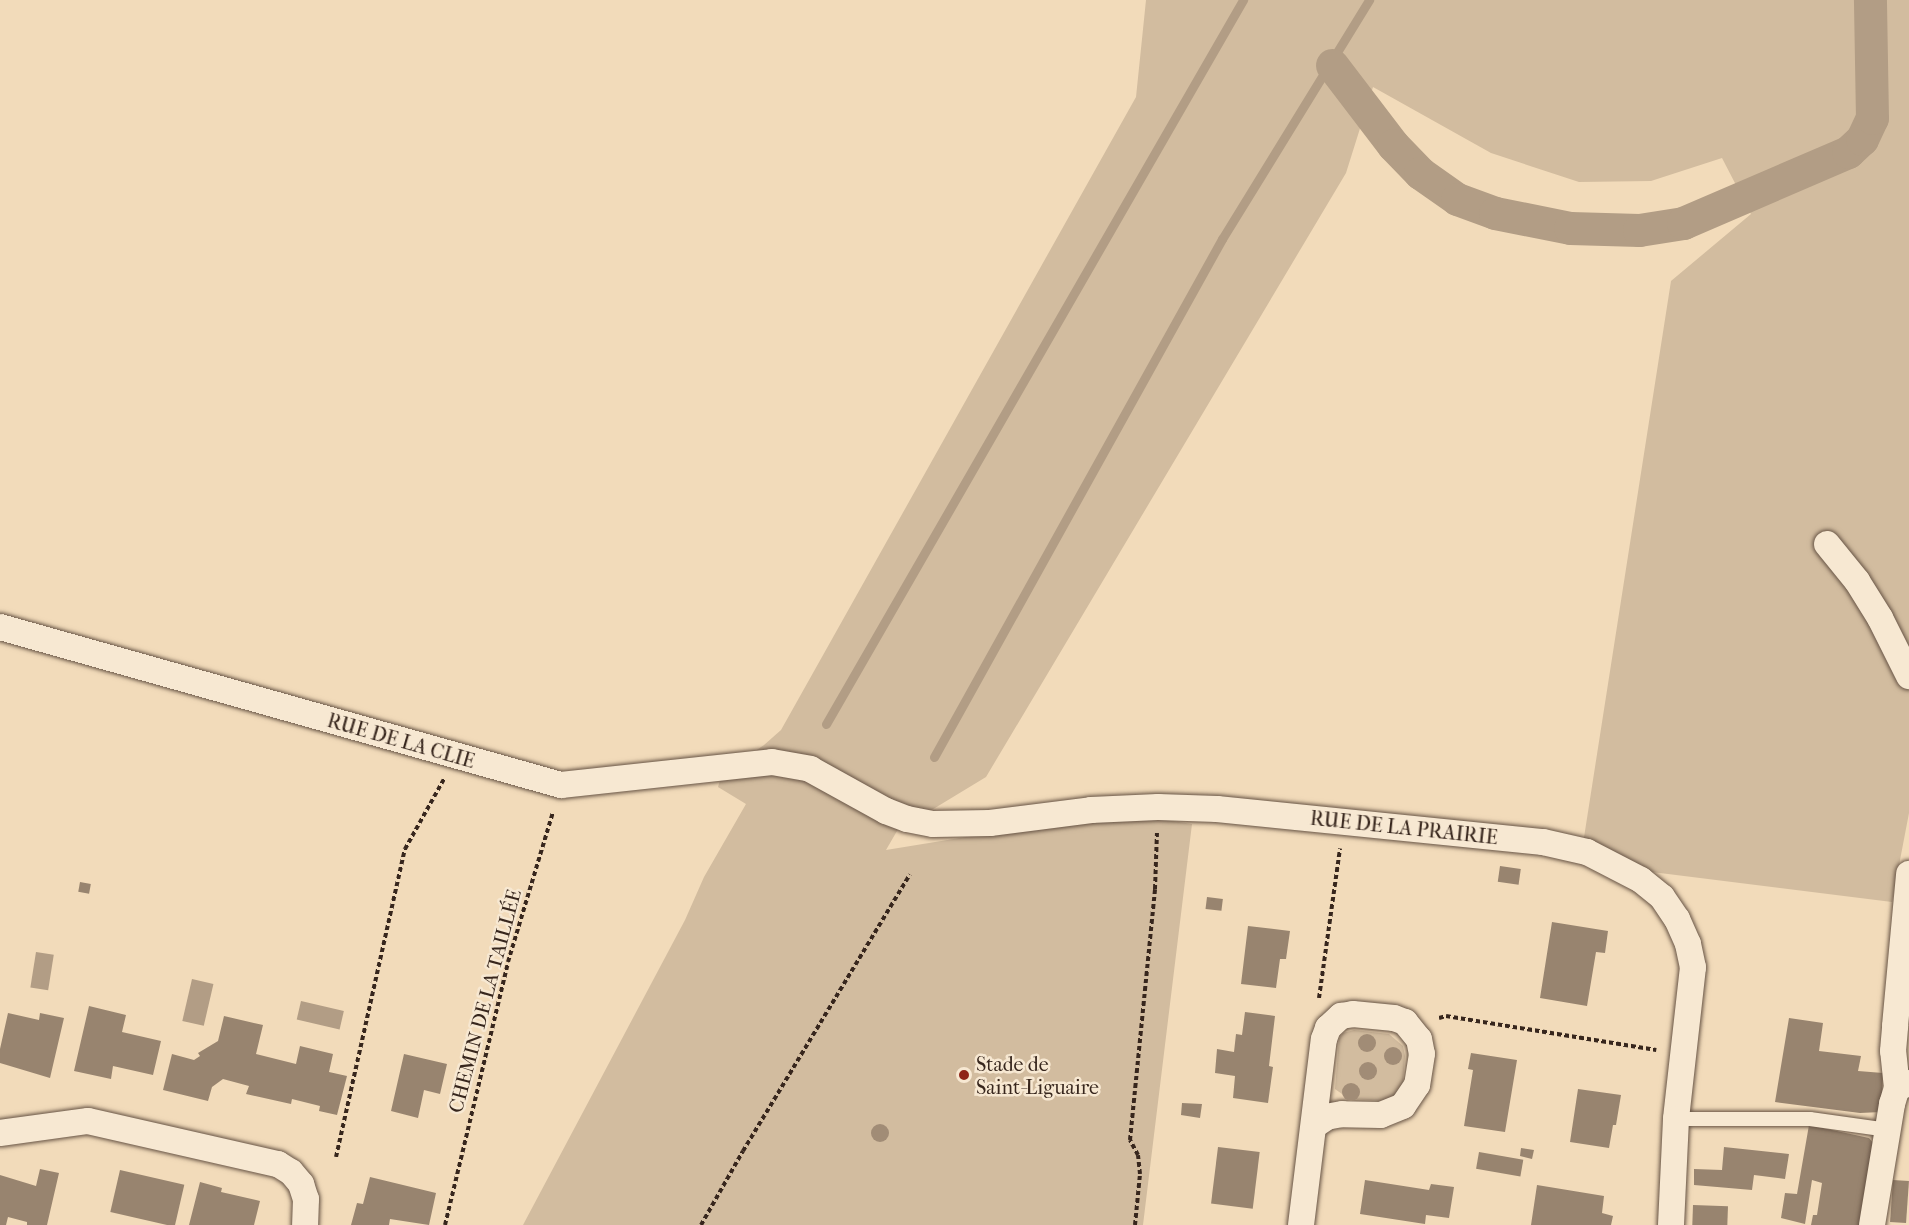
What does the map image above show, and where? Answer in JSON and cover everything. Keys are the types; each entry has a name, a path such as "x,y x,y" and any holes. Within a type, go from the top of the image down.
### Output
{"street":[{"path":"1827,544 1857,581 1880,618 1909,676"},
{"name":"RUE DE LA CLIE","path":"0,627 561,785 772,762 810,769"},
{"name":"RUE DE LA PRAIRIE","path":"810,769 886,811 907,819 933,824 990,823 1091,810 1158,807 1217,809 1565,846 1587,852 1641,880 1662,897 1677,919 1688,944 1693,967 1676,1119 1671,1225"},
{"path":"1872,1225 1888,1130 1903,1085 1893,1052 1909,874"},
{"path":"1301,1225 1324,1039 1332,1022 1353,1014 1394,1018 1406,1022 1419,1039 1422,1054 1417,1085 1403,1106 1381,1115 1342,1114 1328,1117 1315,1125"},
{"path":"0,1132 88,1121 278,1164 291,1172 301,1184 306,1199 305,1225"}],"lane":[{"path":"1676,1119 1810,1119 1888,1130"}],"path":[{"path":"336,1157 405,849 456,757"},
{"name":"CHEMIN DE LA TAILLÉE","path":"445,1225 508,962 561,785"},
{"path":"1135,1225 1140,1174 1138,1155 1130,1140 1155,889 1158,807"},
{"path":"1332,1022 1320,1006 1318,994 1344,823"},
{"path":"701,1225 743,1150 910,874"},
{"path":"1414,1030 1431,1020 1446,1016 1683,1054"}],"shaded area":[{"path":"1146,0 1909,0 1909,813 1892,902 1580,863 1671,281 1751,214 1722,158 1651,181 1579,182 1491,153 1373,87 1346,173 986,777 897,831 886,850 1027,827 1139,816 1192,824 1143,1225 523,1225 685,920 704,877 746,804 718,787 722,774 764,745 781,730 1136,97"},
{"path":"36,952 54,955 48,990 30,988"},
{"path":"192,979 213,984 204,1026 182,1021"},
{"path":"301,1001 344,1011 340,1029 297,1020"},
{"path":"1354,1030 1389,1034 1403,1046 1405,1056 1403,1082 1400,1091 1388,1101 1349,1099 1335,1089 1339,1039 1343,1033"}],"building":[{"path":"1500,866 1521,869 1519,885 1498,882"},
{"path":"80,882 91,884 89,894 78,892"},
{"path":"1207,897 1223,899 1221,911 1206,909"},
{"path":"1552,922 1608,931 1605,953 1596,952 1587,1006 1540,998"},
{"path":"1248,926 1290,931 1286,959 1280,959 1276,988 1241,984"},
{"path":"89,1006 126,1015 122,1032 161,1041 153,1075 113,1066 111,1079 74,1071"},
{"path":"1245,1012 1275,1016 1269,1066 1273,1067 1268,1103 1233,1098 1235,1076 1215,1073 1217,1049 1234,1052 1236,1034 1242,1035"},
{"path":"8,1013 39,1020 40,1013 64,1018 50,1078 0,1063 0,1049"},
{"path":"224,1016 263,1025 256,1054 296,1064 300,1046 333,1054 329,1072 347,1076 337,1115 319,1111 320,1106 292,1099 291,1104 246,1094 249,1086 223,1079 212,1087 208,1101 163,1090 172,1054 194,1060 200,1056 198,1053 218,1041"},
{"path":"1789,1018 1823,1023 1819,1051 1861,1056 1858,1071 1883,1073 1881,1112 1860,1113 1775,1102"},
{"path":"1471,1053 1517,1060 1505,1132 1464,1126 1473,1070 1468,1069"},
{"path":"404,1054 447,1064 440,1094 424,1090 418,1118 391,1111"},
{"path":"1578,1089 1621,1095 1609,1148 1570,1142"},
{"path":"1182,1103 1202,1104 1200,1118 1181,1115"},
{"path":"1809,1125 1869,1138 1874,1144 1861,1225 1811,1225 1813,1215 1817,1215 1822,1183 1812,1180 1805,1224 1781,1218 1785,1193 1797,1194"},
{"path":"1218,1147 1260,1152 1253,1209 1211,1204"},
{"path":"1724,1147 1789,1154 1785,1179 1754,1175 1752,1190 1694,1185 1694,1169 1722,1170"},
{"path":"1521,1148 1534,1150 1532,1159 1520,1156"},
{"path":"1479,1152 1523,1160 1520,1177 1476,1169"},
{"path":"40,1169 59,1173 47,1225 27,1225 27,1222 8,1217 6,1225 0,1225 0,1175 36,1186"},
{"path":"120,1170 184,1185 175,1225 110,1212"},
{"path":"370,1177 436,1193 429,1225 390,1219 389,1225 351,1225 357,1203 363,1204"},
{"path":"1365,1180 1429,1190 1431,1184 1454,1187 1449,1218 1426,1215 1425,1224 1360,1214"},
{"path":"1893,1180 1909,1181 1906,1223 1890,1222"},
{"path":"200,1182 222,1188 221,1192 260,1201 254,1225 189,1225"},
{"path":"1537,1185 1604,1196 1602,1213 1613,1216 1611,1225 1531,1225"},
{"path":"1693,1205 1728,1206 1727,1225 1692,1225"}],"waterway":[{"path":"826,724 1243,0"},
{"path":"934,757 1222,239 1369,0"},
{"path":"1332,65 1393,145 1420,173 1457,199 1495,213 1570,228 1639,230 1683,223 1848,152 1862,139 1872,118 1870,0"}],"place":[{"name":"Stade de Saint-Liguaire","path":"964,1075"}]}
